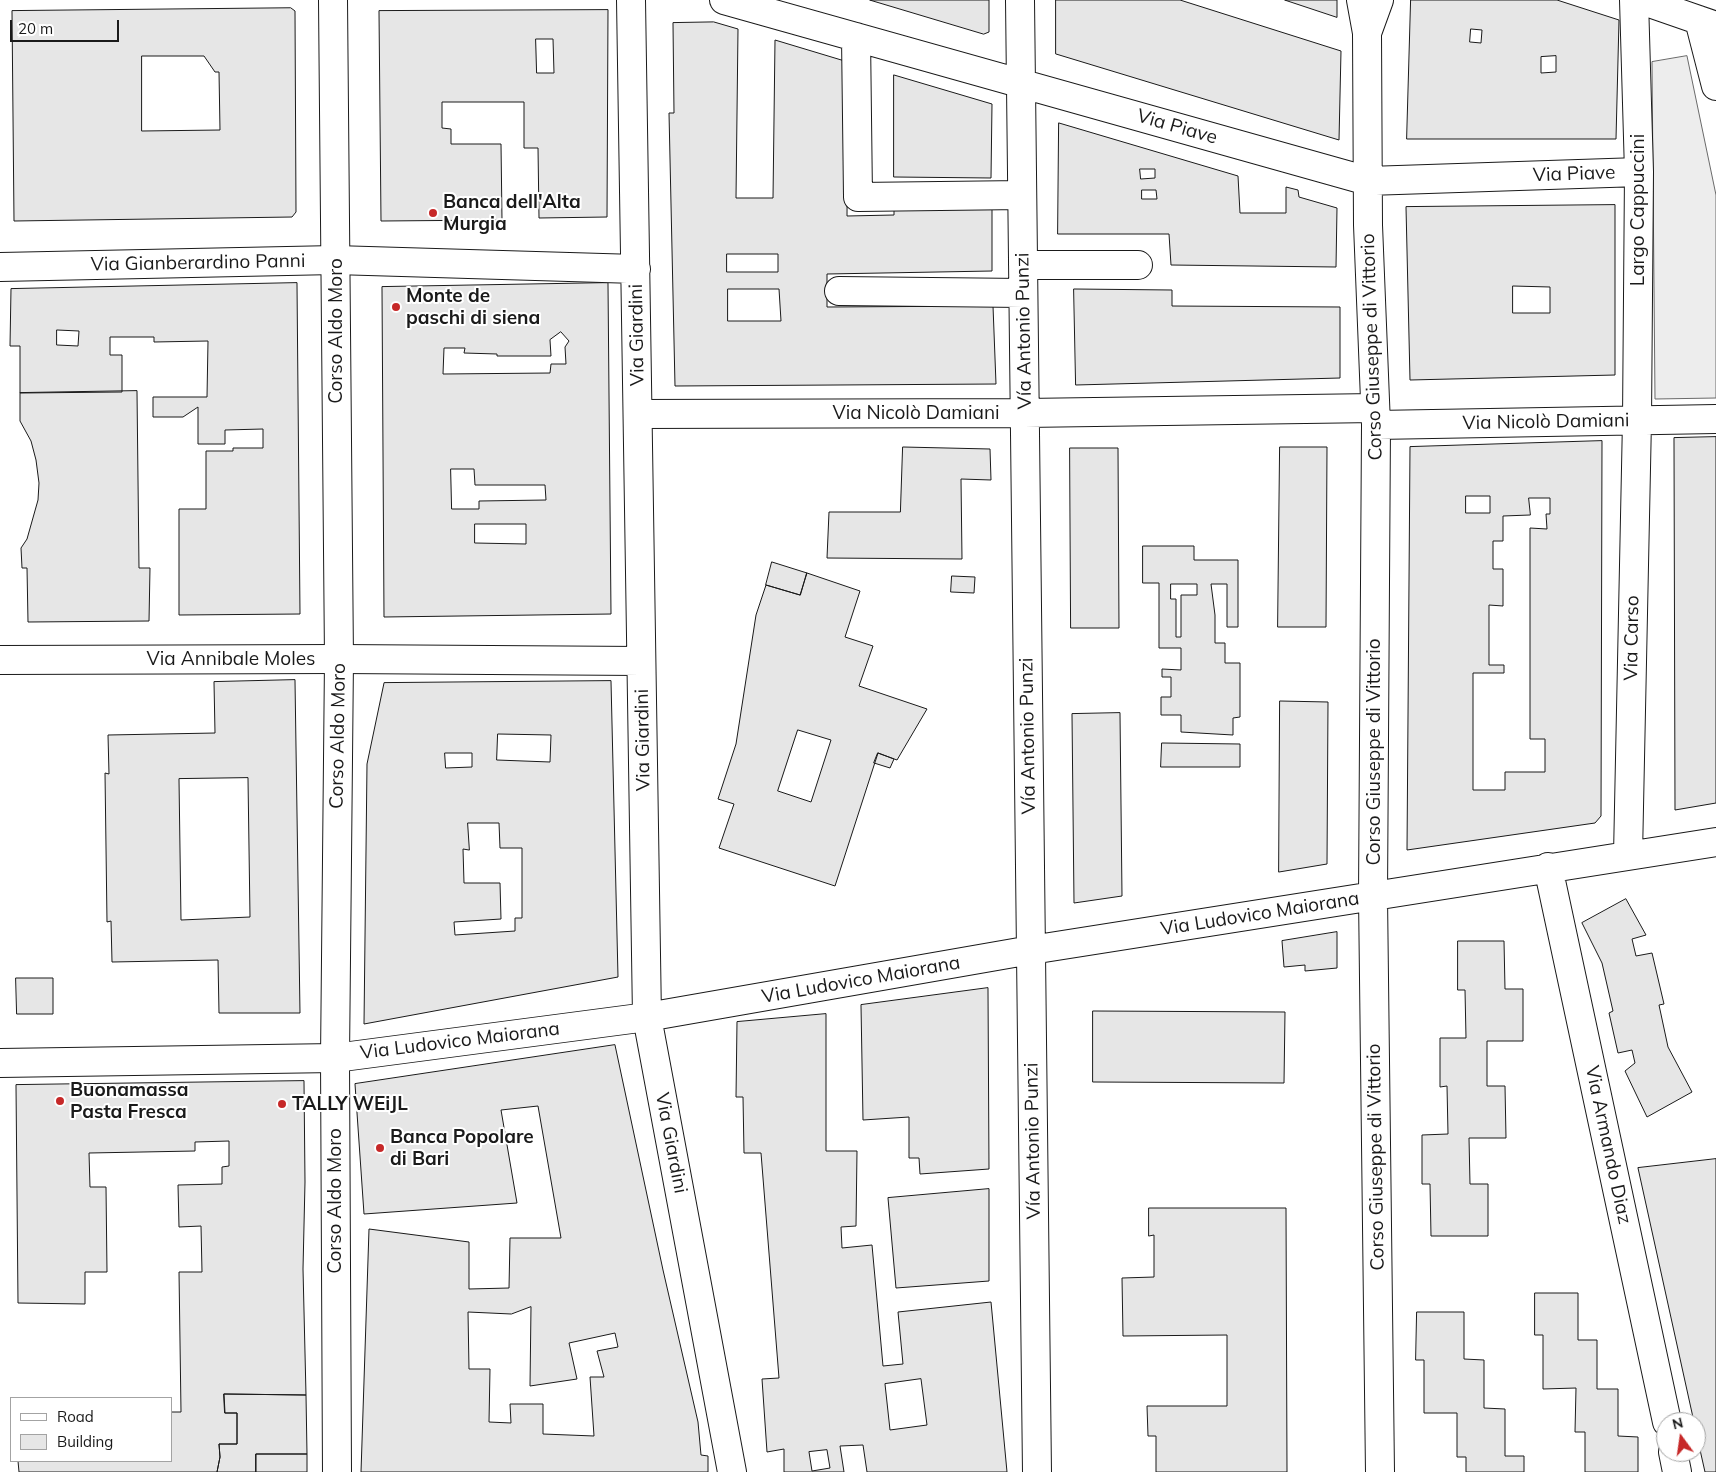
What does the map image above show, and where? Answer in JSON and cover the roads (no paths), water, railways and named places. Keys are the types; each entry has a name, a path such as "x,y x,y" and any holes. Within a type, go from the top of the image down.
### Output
{"street":[{"name":"Corso Aldo Moro","path":"333,0 339,659 335,1058 336,1472"},
{"name":"Via Giardini","path":"631,0 647,1017 732,1472"},
{"name":"Via Piave","path":"724,0 1368,181 1639,172"},
{"name":"Vía Antonio Punzi","path":"1020,0 1037,1472"},
{"path":"1361,0 1367,33"},
{"path":"1367,33 1379,0"},
{"name":"Largo Cappuccini","path":"1634,0 1639,172 1636,420"},
{"path":"1641,0 1708,23 1716,86"},
{"name":"Corso Giuseppe di Vittorio","path":"1367,33 1368,225 1375,416 1374,896 1380,1472"},
{"path":"856,37 858,197 1022,195"},
{"name":"Via Gianberardino Panni","path":"0,267 336,260 636,269"},
{"path":"1023,265 1138,265"},
{"path":"838,291 1023,293"},
{"name":"Via Nicolò Damiani","path":"638,414 1025,413 1636,420 1716,419"},
{"name":"Via Carso","path":"1628,855 1636,420"},
{"name":"Via Annibale Moles","path":"0,660 339,659 642,661"},
{"name":"Via Ludovico Maiorana","path":"0,1064 335,1058 647,1017 1031,950 1716,842"},
{"name":"Via Armando Diaz","path":"1548,867 1665,1412"}],"place":[{"name":"Banca dell'Alta Murgia","path":"433,213"},
{"name":"Monte de paschi di siena","path":"396,307"},
{"name":"Buonamassa Pasta Fresca","path":"60,1101"},
{"name":"TALLY WEiJL","path":"282,1104"},
{"name":"Banca Popolare di Bari","path":"380,1148"}]}
